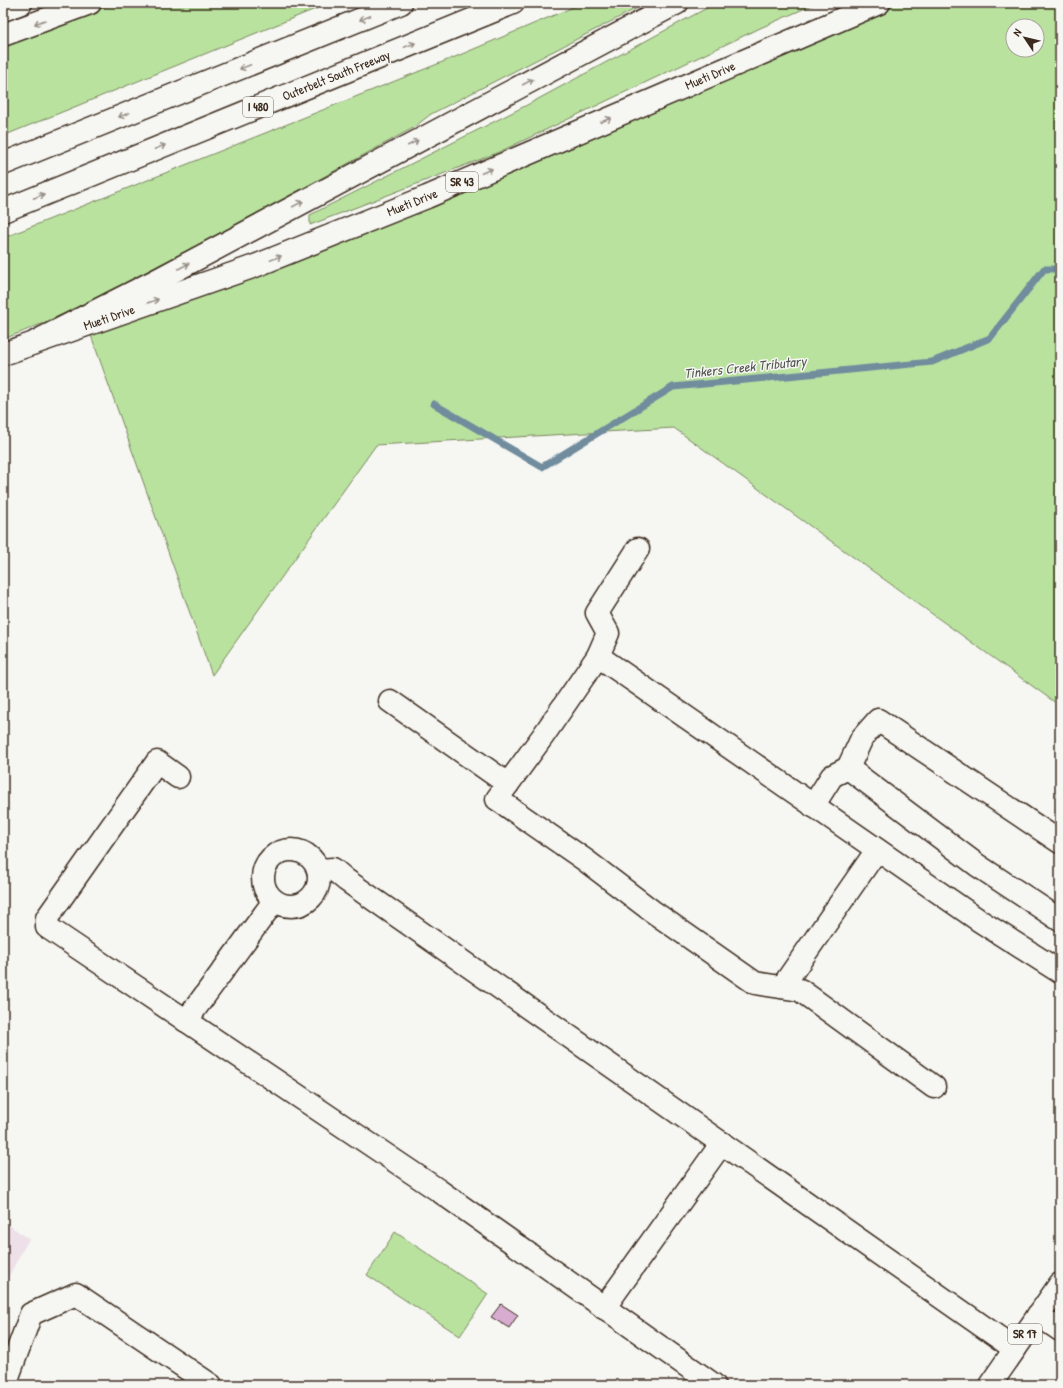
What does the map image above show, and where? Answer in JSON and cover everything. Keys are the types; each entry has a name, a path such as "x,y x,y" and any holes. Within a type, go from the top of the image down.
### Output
{"main road":[{"path":"3,10 21,3"},
{"path":"3,36 90,3"},
{"path":"3,164 401,3"},
{"name":"Outerbelt South Freeway","path":"3,211 513,3"},
{"path":"37,342 157,280 677,3"},
{"name":"Mueti Drive","path":"3,354 262,263 427,197 879,3"},
{"path":"638,549 597,613 608,633 598,656 543,736 497,799 585,860 652,911 755,982 800,990 934,1087"},
{"path":"598,656 980,921 1059,970"},
{"path":"390,701 508,784"},
{"path":"813,806 832,776 848,768 862,738 878,720 1060,842"},
{"path":"178,777 157,762 47,918 47,927 438,1190 714,1385"},
{"path":"848,768 977,864 1060,920"},
{"path":"295,849 310,855 317,864 320,883 313,896 306,902 298,905 287,906 274,901 267,894 263,884 264,870 270,858 285,850 295,849"},
{"path":"782,987 876,850"},
{"path":"319,870 333,868 353,884 1015,1349"},
{"path":"186,1021 274,901"},
{"path":"604,1308 722,1143"},
{"name":"SR 17","path":"990,1385 1060,1284"},
{"path":"5,1385 31,1314 76,1294 206,1384"},
{"path":"1038,1315 1060,1330"}],"shaded area":[{"path":"3,1221 29,1239 3,1286"}],"green space":[{"path":"115,3 330,3 3,136 3,46"},
{"path":"583,3 647,3 431,114 413,128 121,285 63,314 3,339 3,238 455,57"},
{"path":"716,3 817,3 758,29 497,153 310,225 310,215 527,105"},
{"path":"879,3 1060,3 1060,706 674,428 376,445 212,675 87,324"},
{"path":"395,1232 488,1294 460,1336 367,1275"}],"building":[{"path":"501,1304 518,1315 509,1328 491,1317"}],"waterway":[{"name":"Tinkers Creek Tributary","path":"434,404 542,467 673,387 932,362 990,338 1044,269 1060,269"}]}
